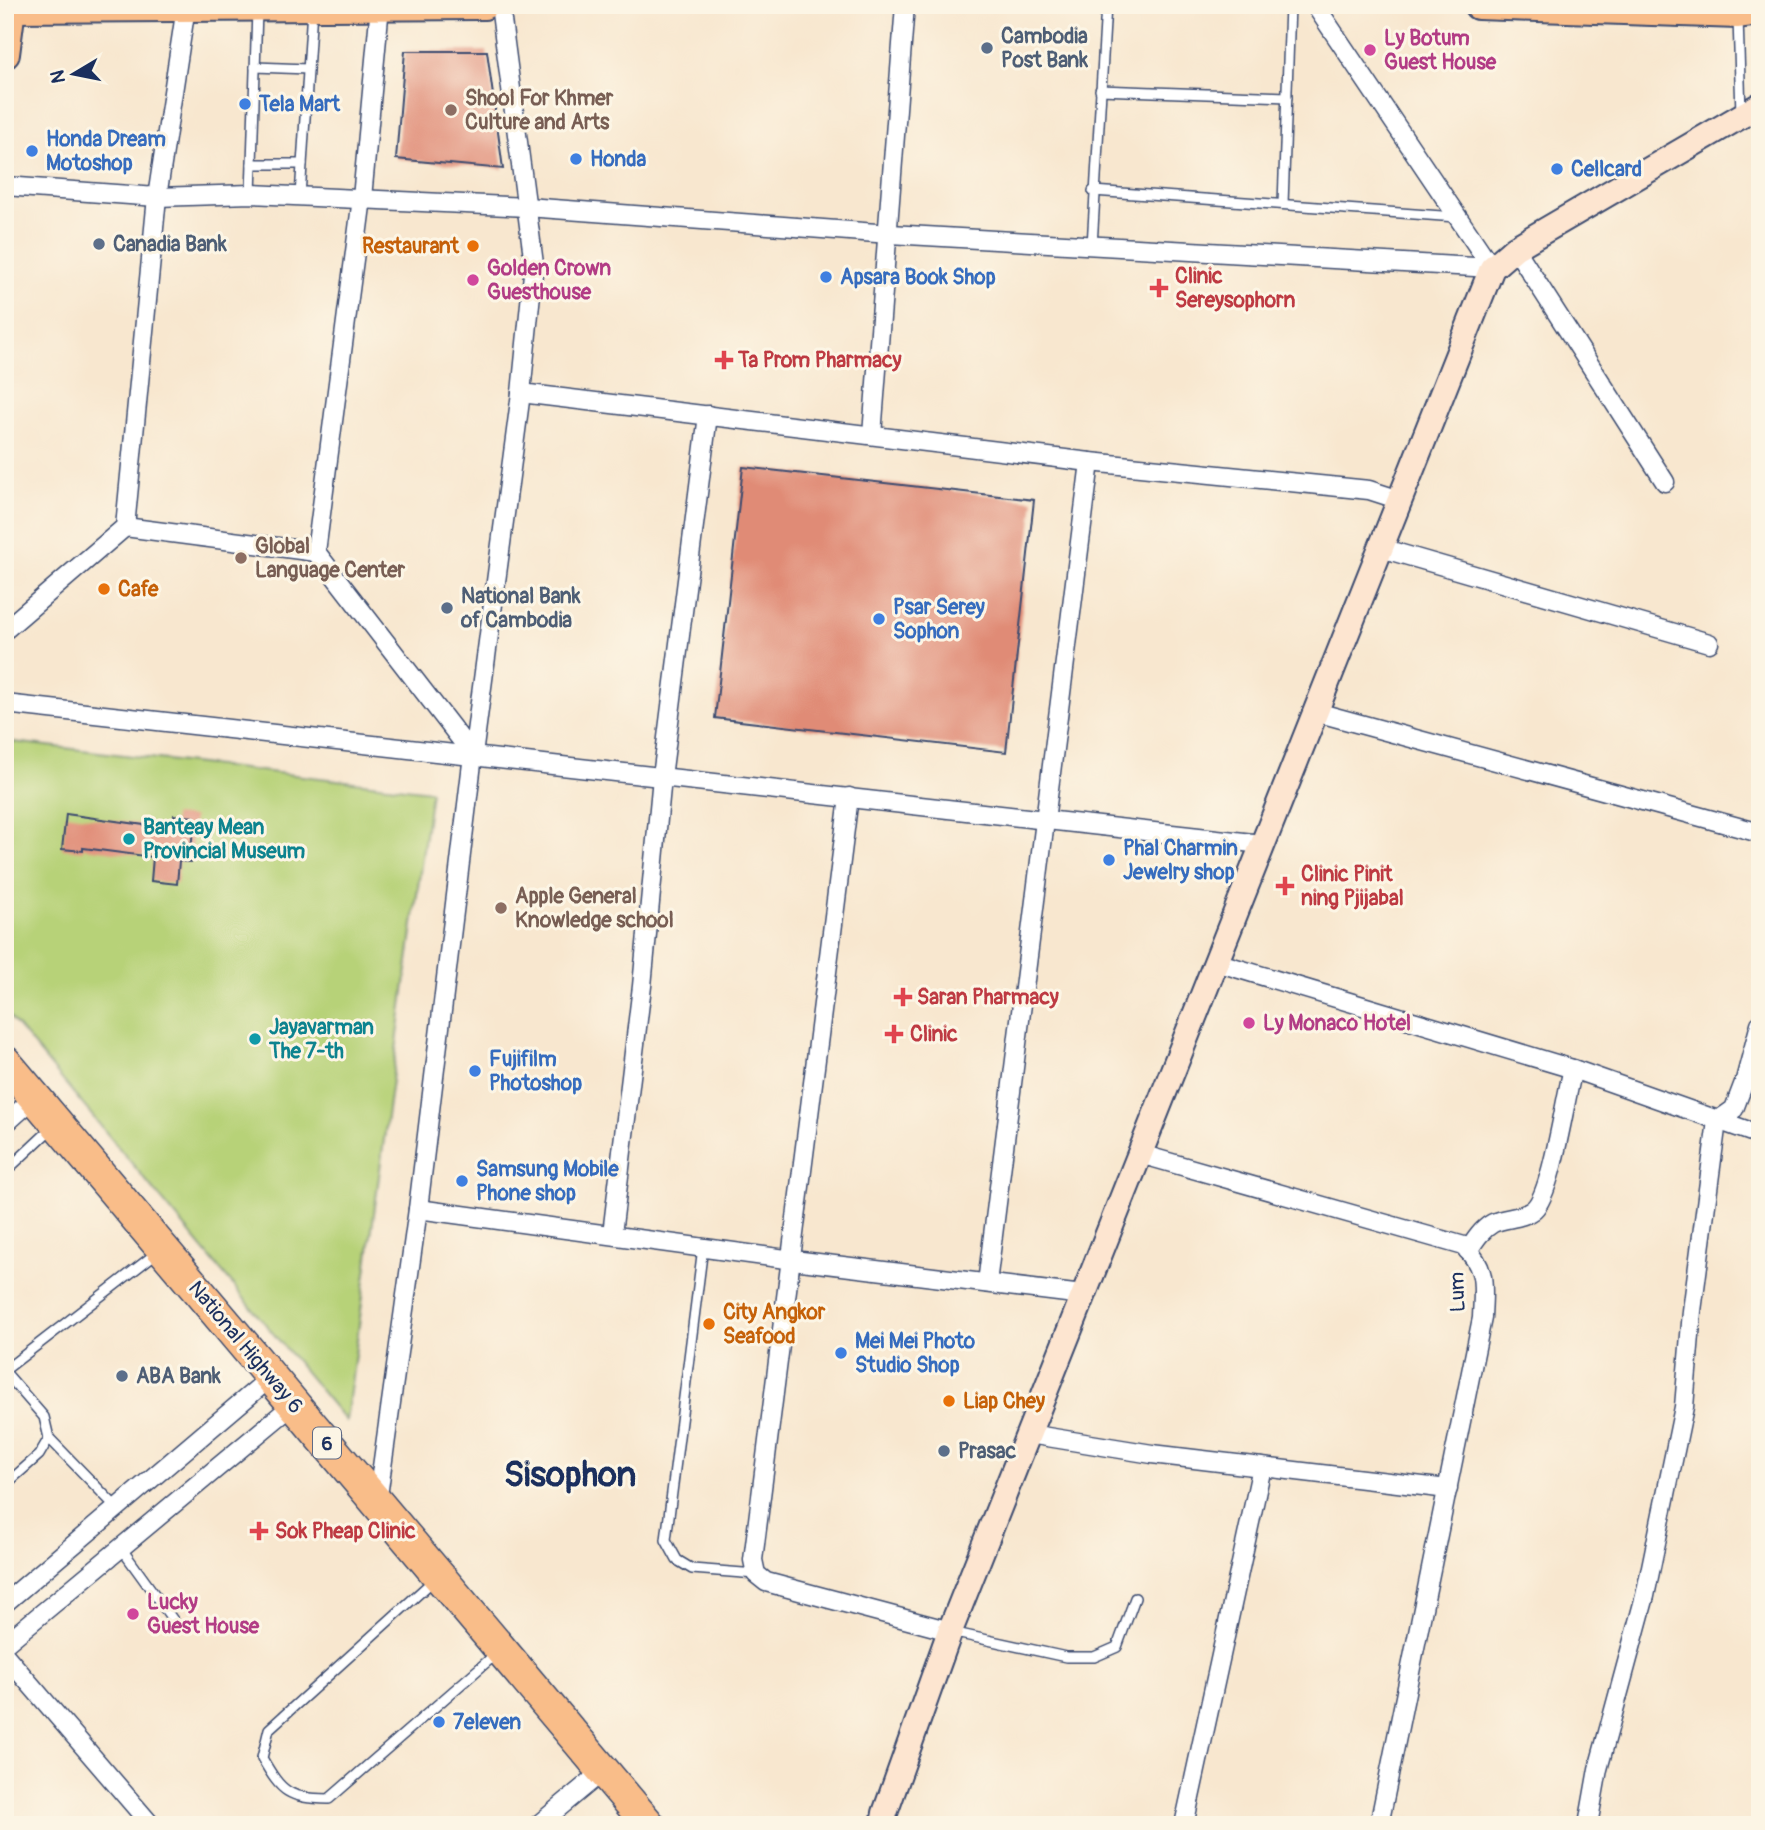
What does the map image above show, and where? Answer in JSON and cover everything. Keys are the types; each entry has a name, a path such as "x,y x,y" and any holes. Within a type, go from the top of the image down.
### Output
{"highway":[{"name":"National Highway 6","path":"5,1062 649,1825"}],"main road":[{"path":"5,54 9,7 484,5"},
{"path":"1478,5 1749,12"},
{"path":"880,1821 950,1631 1492,268 1515,248 1750,111"}],"street":[{"path":"377,1503 418,1209 473,755 521,393 534,264 500,5"},
{"path":"872,435 890,234 905,5"},
{"path":"1315,5 1492,268"},
{"path":"316,552 362,198 380,6"},
{"path":"5,630 125,527 157,197 186,7"},
{"path":"5,186 157,197 251,194 527,207 890,234 1492,268"},
{"path":"1515,248 1665,482"},
{"path":"521,393 1090,462 1370,490 1400,500"},
{"path":"612,1234 642,986 662,777 708,415"},
{"path":"987,1283 1090,462"},
{"path":"125,527 316,552 473,755"},
{"path":"1381,548 1709,643"},
{"path":"5,704 1262,844"},
{"path":"1316,712 1760,833"},
{"path":"849,797 793,1261 753,1560 756,1574 766,1582 950,1631"},
{"path":"1216,962 1573,1069 1760,1135"},
{"path":"1588,1825 1598,1769 1645,1596 1684,1408 1692,1311 1717,1121 1734,1109 1760,1024"},
{"path":"1468,1251 1479,1234 1492,1223 1534,1209 1541,1198 1551,1173 1560,1118 1573,1069"},
{"path":"5,1124 35,1097"},
{"name":"Lum","path":"1140,1154 1451,1242 1479,1261 1483,1282 1482,1318 1379,1825"},
{"path":"418,1209 793,1261 1083,1296"},
{"path":"5,1603 271,1377"},
{"path":"5,1644 294,1404"},
{"path":"1029,1434 1152,1454 1448,1489"},
{"path":"1184,1825 1262,1467"},
{"path":"5,1655 150,1825"},
{"path":"538,1825 603,1771"}],"lane":[{"path":"1092,246 1093,191 1106,5"},
{"path":"1283,204 1290,5"},
{"path":"300,196 312,6"},
{"path":"251,194 257,7"},
{"path":"1749,12 1750,111"},
{"path":"255,67 308,69"},
{"path":"1100,90 1287,97"},
{"path":"252,164 302,164"},
{"path":"1093,191 1458,218"},
{"path":"5,1172 57,1123"},
{"path":"703,1247 666,1540 677,1560 692,1569 756,1574"},
{"path":"117,1508 49,1438 44,1417 5,1371 162,1248"},
{"path":"5,1485 38,1455 49,1438"},
{"path":"121,1548 178,1627"},
{"path":"439,1576 270,1729 262,1758 276,1783 298,1799 329,1799 501,1650"},
{"path":"950,1631 1066,1657 1094,1657 1117,1647 1135,1598"}],"green space":[{"path":"5,741 431,791 346,1421 5,1011"}],"building":[{"path":"405,51 487,51 503,169 396,159"},
{"path":"743,467 1034,500 1006,752 715,718"},
{"path":"66,814 173,829 174,815 194,817 190,862 179,861 177,884 151,881 153,857 83,848 83,851 62,849"}],"place":[{"name":"Cambodia Post Bank","path":"987,48"},
{"name":"Ly Botum Guest House","path":"1370,50"},
{"name":"Tela Mart","path":"245,104"},
{"name":"Shool For Khmer Culture and Arts","path":"451,110"},
{"name":"Honda Dream Motoshop","path":"32,151"},
{"name":"Honda","path":"576,159"},
{"name":"Cellcard","path":"1557,169"},
{"name":"Canadia Bank","path":"99,244"},
{"name":"Restaurant","path":"473,246"},
{"name":"Apsara Book Shop","path":"826,277"},
{"name":"Golden Crown Guesthouse","path":"473,280"},
{"name":"Clinic Sereysophorn","path":"1159,288"},
{"name":"Ta Prom Pharmacy","path":"724,360"},
{"name":"Global Language Center","path":"241,558"},
{"name":"Cafe","path":"104,589"},
{"name":"National Bank of Cambodia","path":"447,608"},
{"name":"Psar Serey Sophon","path":"879,619"},
{"name":"Banteay Mean Provincial Museum","path":"129,839"},
{"name":"Phal Charmin Jewelry shop","path":"1109,860"},
{"name":"Clinic Pinit ning Pjijabal","path":"1285,886"},
{"name":"Apple General Knowledge school","path":"501,908"},
{"name":"Saran Pharmacy","path":"903,997"},
{"name":"Ly Monaco Hotel","path":"1249,1023"},
{"name":"Clinic","path":"894,1034"},
{"name":"Jayavarman The 7-th","path":"255,1039"},
{"name":"Fujifilm Photoshop","path":"475,1071"},
{"name":"Samsung Mobile Phone shop","path":"462,1181"},
{"name":"City Angkor Seafood","path":"709,1324"},
{"name":"Mei Mei Photo Studio Shop","path":"841,1353"},
{"name":"ABA Bank","path":"122,1376"},
{"name":"Liap Chey","path":"949,1401"},
{"name":"Prasac","path":"944,1451"},
{"name":"Sok Pheap Clinic","path":"259,1531"},
{"name":"Lucky Guest House","path":"133,1614"},
{"name":"7eleven","path":"439,1722"}],"district":[{"name":"Sisophon","path":"570,1474"}]}
